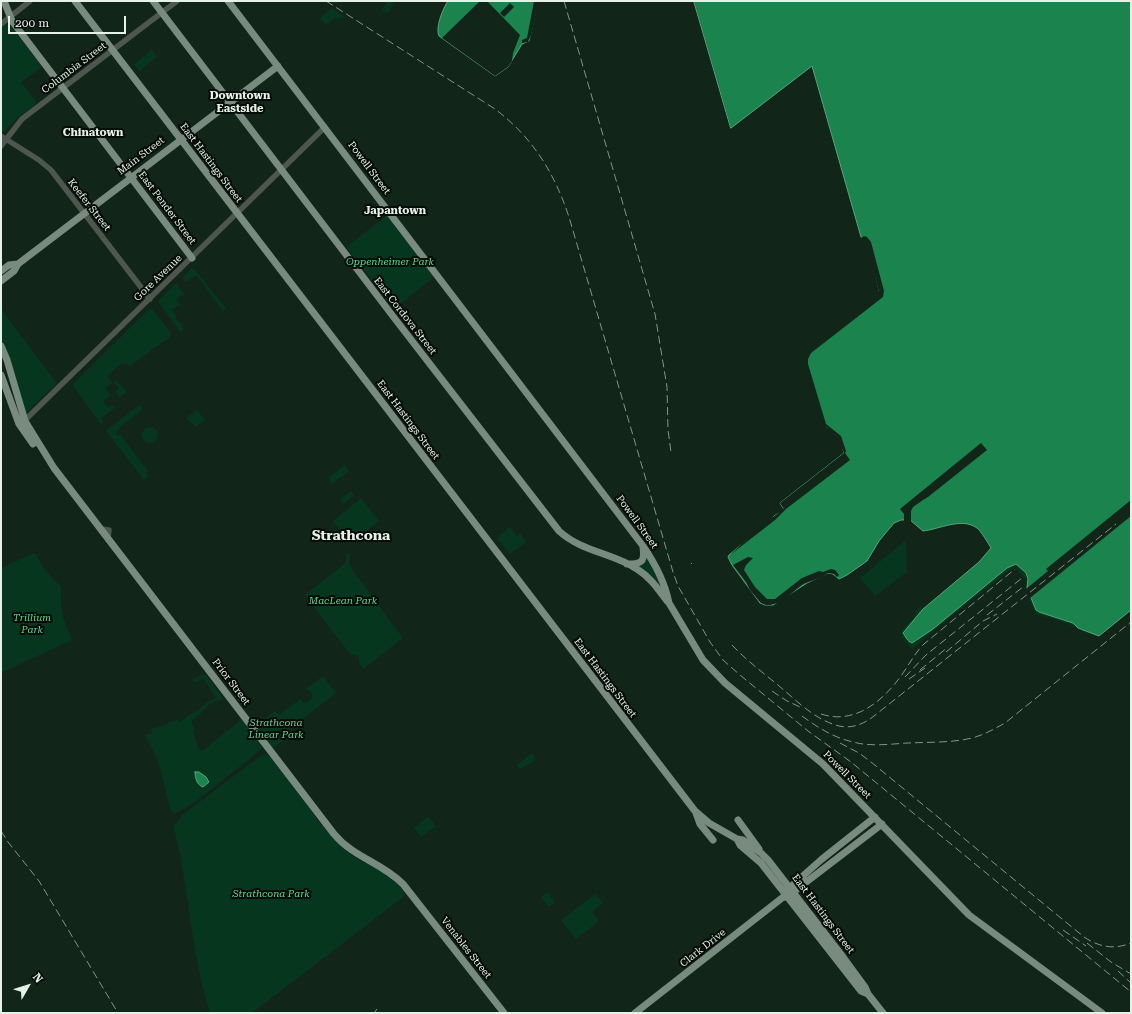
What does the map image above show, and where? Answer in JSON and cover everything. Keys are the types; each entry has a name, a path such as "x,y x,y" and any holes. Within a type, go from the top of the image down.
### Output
{"main road":[{"name":"East Pender Street","path":"4,1 10,17 192,258"},
{"name":"East Hastings Street","path":"75,1 695,811 709,823 737,839 743,840 761,852 787,893"},
{"name":"East Cordova Street","path":"153,1 387,309 556,527 566,537 579,545 627,564 647,577 670,606"},
{"name":"Powell Street","path":"228,1 643,546 667,592 670,606 703,660 716,675 823,764 969,915 1102,1013"},
{"name":"Main Street","path":"1,281 14,271 18,264 180,139 278,66"},
{"name":"Main Street","path":"1,271 9,265 18,264"},
{"path":"1,346 7,360 22,422"},
{"path":"1,375 22,422"},
{"name":"Prior Street","path":"22,422 51,463 337,838 357,854 381,866 391,873 412,895"},
{"path":"627,564 642,562 644,557 643,546"},
{"path":"695,811 700,824 713,840"},
{"name":"Clark Drive","path":"787,893 822,859 875,817"},
{"path":"738,820 761,852"},
{"name":"Clark Drive","path":"635,1013 787,893 882,824"},
{"name":"East Hastings Street","path":"737,839 740,845 761,863 787,893 862,991 868,994 882,1013"},
{"name":"Venables Street","path":"412,895 504,1013"}],"street":[{"path":"1,24 30,1"},
{"name":"Columbia Street","path":"1,146 4,138 19,122 177,1"},
{"name":"Gore Avenue","path":"22,422 325,127"},
{"name":"Keefer Street","path":"4,138 46,166 150,299"}],"green space":[{"path":"387,1 394,1 390,11 387,13 382,11"},
{"path":"332,8 345,17 334,19 327,24 324,23 320,18"},
{"path":"7,23 42,67 21,82 36,101 35,105 16,119 4,132 1,131 1,27"},
{"path":"152,50 157,57 139,71 134,64"},
{"name":"Oppenheimer Park","path":"387,215 434,277 394,309 347,248"},
{"path":"191,268 195,270 226,308 223,311 196,275 186,282 182,279"},
{"path":"178,283 179,288 184,295 176,299 184,309 179,305 172,310 176,315 175,317 181,324 184,324 182,325 184,329 181,333 158,301 175,284"},
{"path":"1,309 56,382 56,384 25,414 1,340"},
{"path":"148,310 153,310 171,333 170,337 130,366 127,363 121,364 107,376 113,383 105,388 111,395 103,401 108,408 112,405 115,408 101,418 103,423 101,424 73,384"},
{"path":"116,380 127,392 119,397 115,392 119,389 114,382"},
{"path":"139,405 143,409 121,426 116,434 118,436 120,434 148,471 146,473 148,476 144,480 107,432 107,430"},
{"path":"197,410 205,420 196,427 186,418 191,414 194,414 193,412"},
{"path":"150,427 156,429 158,435 156,441 150,443 144,441 142,435 144,429"},
{"path":"345,465 349,471 332,484 328,478"},
{"path":"351,491 354,496 343,504 340,499"},
{"path":"361,498 379,521 351,543 333,521"},
{"path":"510,527 517,536 520,533 526,542 510,554 497,538"},
{"path":"906,540 907,572 874,597 874,594 860,578"},
{"name":"Trillium Park","path":"35,553 46,571 61,586 63,617 72,640 1,673 1,568"},
{"name":"MacLean Park","path":"346,554 351,554 349,561 351,568 403,638 363,669 359,663 359,658 350,654 305,595 343,565 346,561"},
{"path":"646,556 664,592 639,566 645,563"},
{"path":"1016,564 1022,569 1027,577 1027,588 1025,590 1026,580 1014,567 934,630 912,650 902,637 902,630 913,618 920,606 923,609 915,621 920,636 933,629 1007,568"},
{"path":"1031,598 1036,610 1073,623 1078,628 1095,634 1096,636 1083,632 1069,624 1036,614 1029,600"},
{"path":"206,675 224,700 210,704 200,715 196,716 195,719 192,719 192,725 195,730 193,731 199,750 202,751 242,719 262,747 257,753 195,802 179,812 174,813 170,809 159,763 145,735 152,733 151,729 179,719 178,722 184,720 186,717 199,710 206,703 216,698 203,678 194,683 193,679"},
{"name":"Strathcona Linear Park","path":"323,676 336,693 290,729 293,733 273,748 256,726 275,711 279,715 300,699 304,703 309,701 312,697 312,693 306,689"},
{"path":"532,753 536,760 520,769 517,765"},
{"name":"Strathcona Park","path":"268,754 280,767 324,828 337,842 350,854 394,880 403,890 405,895 252,1013 210,1013 197,960 182,865 174,826 182,815 262,755"},
{"path":"428,817 436,826 421,837 414,828"},
{"path":"548,893 554,901 554,903 549,907 541,897"},
{"path":"595,894 603,903 592,912 599,921 576,939 561,920"}],"shaded area":[{"path":"448,1 538,1 529,41 522,44 508,67 495,76 439,36 439,23"},
{"path":"694,1 1131,1 1131,610 1099,636 1078,628 1073,623 1036,610 1027,588 1028,579 1026,573 1016,564 1007,568 933,629 912,643 909,641 903,633 923,609 979,562 991,548 977,528 971,525 958,524 923,531 910,520 901,520 894,523 879,541 867,561 847,575 839,579 833,574 828,573 807,583 773,605 765,605 760,603 732,565 728,557 729,555 783,510 780,503 844,453 840,439 835,433 825,426 804,357 880,294 867,241 861,237 812,66 731,128"},
{"path":"195,772 199,772 206,777 209,782 203,787 199,785 195,777"}],"pier":[{"path":"480,1 487,1 520,35 513,53 512,61 508,67 495,76 442,38"},
{"path":"534,1 539,1 531,35 528,42 522,43 522,40 527,38"},
{"path":"510,3 514,7 504,17 500,13"},
{"path":"864,236 871,242 884,291 883,297 811,353 808,359 808,364 826,424 841,436 846,451 845,453 850,460 786,509 775,520 730,555 782,508 784,509 780,503 844,453 839,439 835,434 824,427 819,420 802,357 807,350 879,292 866,243 861,238"},
{"path":"981,443 987,450 928,497 913,507 911,511 911,522 904,522 904,514 900,509"},
{"path":"1131,500 1131,516 1030,598 1026,589 1048,571 1046,569"},
{"path":"748,557 753,558 746,565 744,570 755,587 767,599 775,599 802,578 819,571 823,572 831,569 835,570 839,575 837,577 834,574 828,573 822,577 803,584 781,602 766,605 761,603 750,590 733,565"}],"railway":[{"path":"326,1 495,109 520,132 541,157 556,185 569,217 678,586 710,642 723,660 808,731 851,762 1131,992"},
{"path":"564,1 655,314 667,387 668,430 671,452"},
{"path":"732,645 754,666 814,715 839,726 849,727 858,725 874,716 1116,524"},
{"path":"821,714 833,717 856,714 876,702 893,686 924,644 1015,569"},
{"path":"905,677 926,655 1022,578"},
{"path":"987,615 1023,587"},
{"path":"946,652 983,621 997,614"},
{"path":"802,716 832,735 860,744 880,745 948,742 976,737 1005,723 1131,622"},
{"path":"920,670 948,647"},
{"path":"909,679 925,668"},
{"path":"772,691 787,701 800,707"},
{"path":"840,743 859,753 871,762 1084,937 1095,943 1113,947 1131,943"},
{"path":"1,831 39,881 118,1013"},
{"path":"1063,930 1086,946"},
{"path":"1087,943 1111,962 1131,974"},
{"path":"1118,971 1131,983"},
{"path":"374,1013 377,1009"}],"district":[{"name":"Downtown Eastside","path":"240,102"},
{"name":"Chinatown","path":"93,133"},
{"name":"Japantown","path":"395,211"},
{"name":"Strathcona","path":"351,536"}]}
